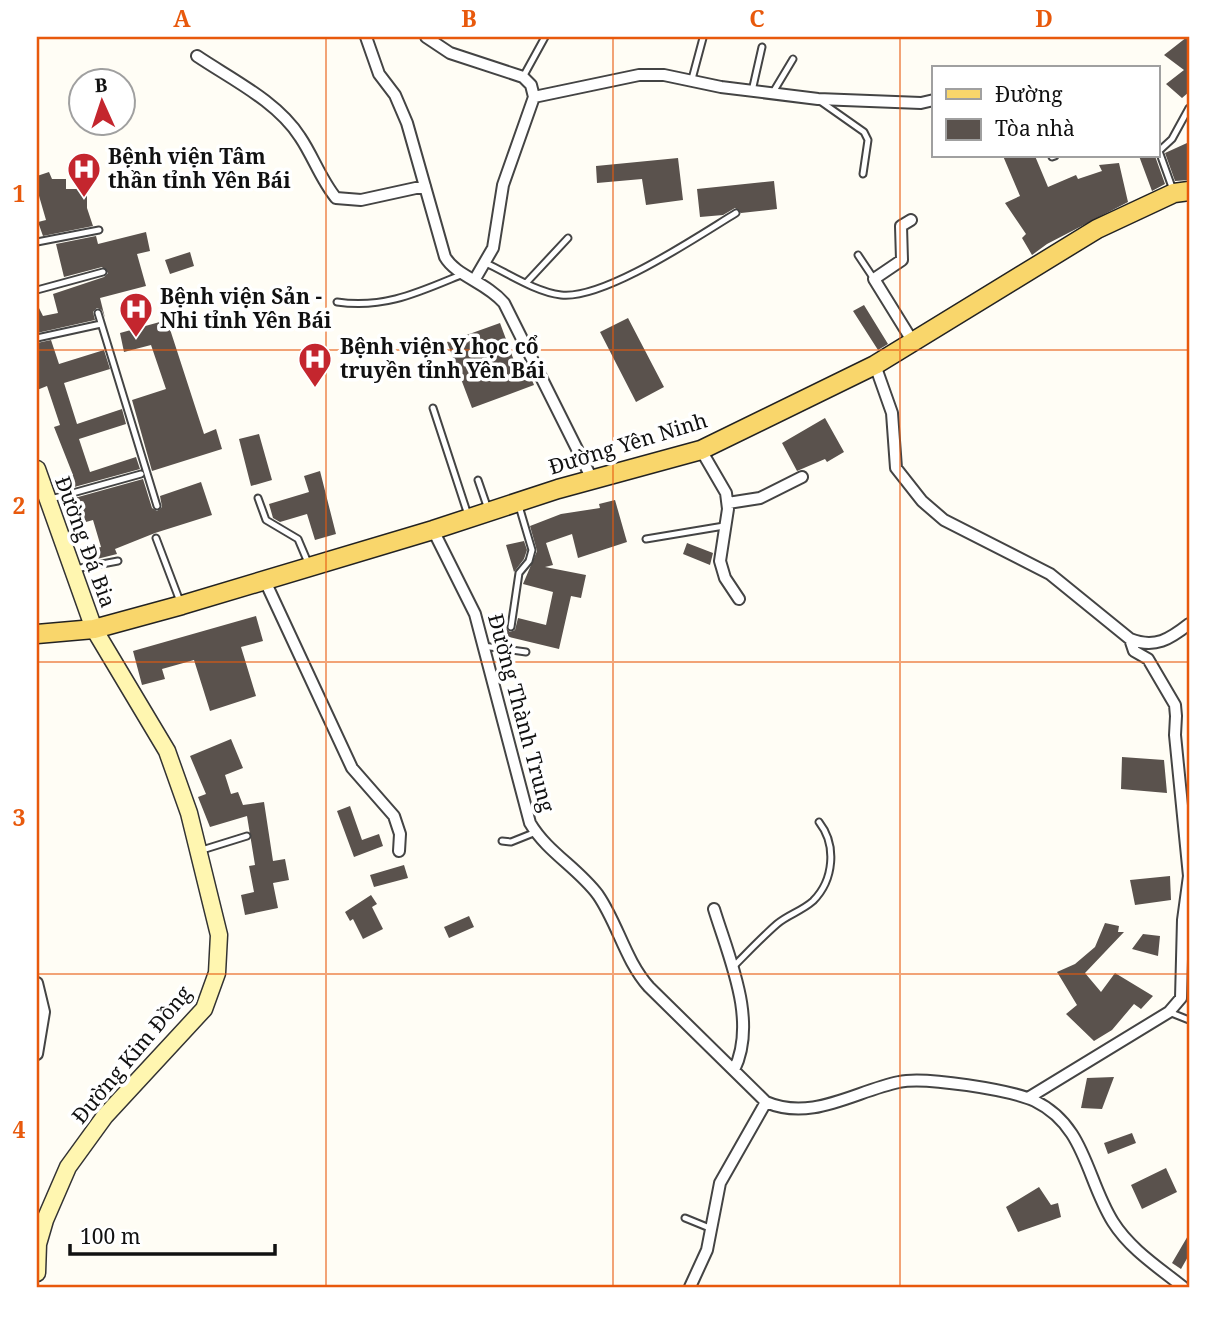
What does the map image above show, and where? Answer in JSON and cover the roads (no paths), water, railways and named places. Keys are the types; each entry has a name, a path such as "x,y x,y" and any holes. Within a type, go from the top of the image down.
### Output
{"main road":[{"name":"Đường Yên Ninh","path":"37,634 94,629 182,605 310,568 518,502 701,450 876,365 1097,229 1182,192"}],"street":[{"path":"366,37 379,74 395,95 404,116 445,257 463,274 475,279 496,295 510,313 593,481"},
{"path":"426,37 450,53 523,77 531,85 534,97 503,185 494,248 475,279"},
{"path":"197,56 260,98 284,119 299,135 336,198 361,200 425,186"},
{"path":"534,97 639,75 692,79 752,91 818,99 921,103 932,100"},
{"path":"911,220 901,226 900,230 902,260 874,279 913,342"},
{"path":"876,365 890,401 896,468 922,501 944,520 1050,574 1130,639 1146,644 1161,643 1189,624"},
{"path":"701,450 728,503 720,561 725,579 739,599"},
{"name":"Đường Đá Bia","path":"37,469 94,629"},
{"path":"728,503 760,498 802,477"},
{"name":"Đường Thành Trung","path":"433,530 470,603 522,800 536,832 600,899 642,978 766,1102"},
{"path":"264,581 352,768 394,816 400,834 399,851"},
{"name":"Đường Kim Đồng","path":"37,1273 41,1220 68,1167 105,1116 204,1009 212,991 219,935 199,850 167,751 94,629"},
{"path":"1028,1098 1169,1012 1181,998 1189,876 1175,705 1148,659 1134,650 1130,639"},
{"path":"714,909 732,968 743,1021 742,1053 734,1070"},
{"path":"37,984 44,1012 37,1054"},
{"path":"690,1287 704,1260 720,1183 766,1102 784,1108 810,1109 898,1082 921,1079 1028,1098 1058,1117 1076,1138 1106,1208 1121,1233 1183,1287"}],"lane":[{"path":"523,77 545,37"},
{"path":"692,79 703,38"},
{"path":"752,91 762,47"},
{"path":"772,94 793,59"},
{"path":"818,99 864,132 868,140 863,174"},
{"path":"1160,148 1172,139 1189,108"},
{"path":"1160,151 1182,192"},
{"path":"486,263 557,295 571,296 589,291 657,261 736,212"},
{"path":"37,242 100,230"},
{"path":"527,282 568,238"},
{"path":"858,255 874,279"},
{"path":"37,290 103,272"},
{"path":"337,302 366,306 419,293 463,274"},
{"path":"98,313 157,506"},
{"path":"37,338 101,324"},
{"path":"433,408 469,519"},
{"path":"48,500 141,474"},
{"path":"478,480 489,512"},
{"path":"258,498 266,520 298,539 310,568"},
{"path":"511,626 519,573 530,561 532,550 518,502"},
{"path":"646,539 724,526"},
{"path":"156,538 182,605"},
{"path":"72,569 118,561"},
{"path":"483,646 526,652"},
{"path":"732,968 777,924 812,901 820,891 830,872 831,846 829,835 819,822"},
{"path":"502,841 511,842 536,832"},
{"path":"199,850 247,836"},
{"path":"1169,1012 1189,1020"},
{"path":"685,1218 712,1229"}],"place":[{"name":"Bệnh viện Tâm thần tỉnh Yên Bái","path":"84,199"},
{"name":"Bệnh viện Sản - Nhi tỉnh Yên Bái","path":"136,339"},
{"name":"Bệnh viện Y học cổ truyền tỉnh Yên Bái","path":"315,389"}]}
